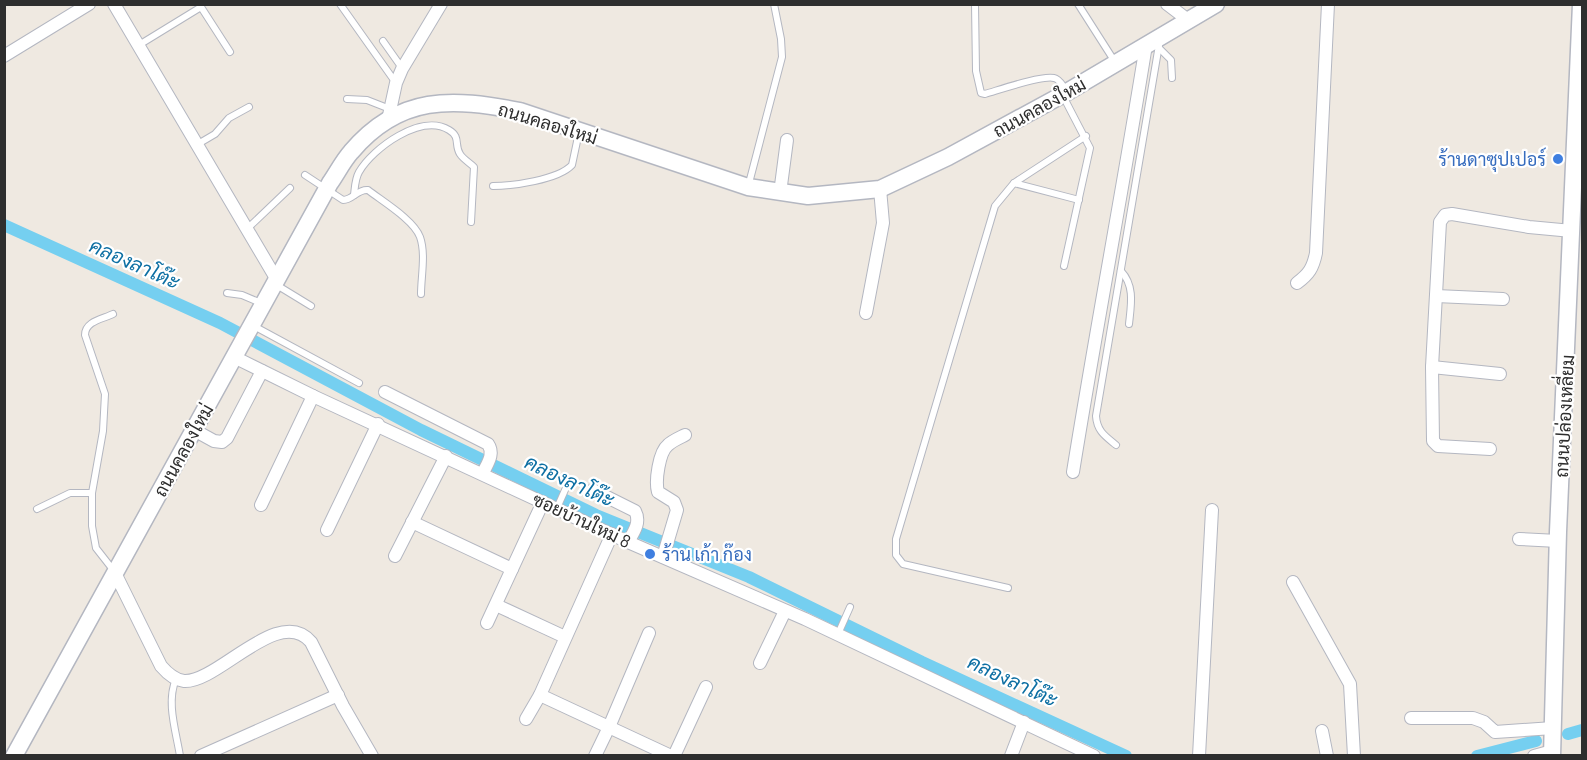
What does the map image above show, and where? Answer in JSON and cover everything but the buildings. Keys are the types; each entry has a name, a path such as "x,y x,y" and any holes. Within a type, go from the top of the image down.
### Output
{"street":[{"path":"4,56 89,4"},
{"path":"114,4 198,144 276,281"},
{"path":"389,115 396,83 402,69 441,4"},
{"path":"1167,4 1188,20"},
{"name":"ถนนคลองใหม่","path":"14,756 327,188 350,152 389,115 438,102 465,102 520,111 748,188 808,196 880,189 948,157 1065,93 1155,43 1216,4"},
{"path":"1297,282 1313,267 1316,253 1328,4"},
{"name":"ถนนปล่องเหลี่ยม","path":"1552,753 1558,541 1581,7"},
{"path":"1073,472 1096,327 1121,195 1155,43"},
{"path":"780,193 788,140"},
{"path":"866,313 883,223 880,189"},
{"path":"1490,449 1438,446 1433,441 1432,367 1440,222 1445,215 1452,214 1528,227 1572,231"},
{"path":"1436,296 1503,299"},
{"name":"ซอยบ้านใหม่ 8","path":"237,353 262,371 313,396 446,456 487,464 543,502 558,504 612,534 632,534 667,548 785,611 839,631 1094,756"},
{"path":"1432,367 1500,374"},
{"path":"194,430 214,441 222,442 227,438 262,371"},
{"path":"385,392 488,444 491,448 487,464"},
{"path":"261,505 313,396"},
{"path":"327,530 378,424"},
{"path":"667,548 677,510 674,502 657,492 657,477 663,450 669,443 685,435"},
{"path":"395,556 446,456"},
{"path":"593,490 635,511 638,517 632,534"},
{"path":"487,623 543,502"},
{"path":"1199,756 1212,510"},
{"path":"412,522 512,569"},
{"path":"526,719 540,695 612,534"},
{"path":"1519,539 1558,541"},
{"path":"115,573 161,666 177,679 191,680 274,635 287,631 300,632 311,642 372,756"},
{"path":"1293,582 1350,684 1354,756"},
{"path":"496,605 566,638"},
{"path":"760,663 785,611"},
{"path":"595,756 649,633"},
{"path":"540,695 673,756 706,687"},
{"path":"201,756 338,695"},
{"path":"1411,718 1473,718 1484,722 1495,732 1553,728"},
{"path":"1011,756 1024,722"},
{"path":"1322,731 1326,756"},
{"path":"1534,756 1552,753"}],"lane":[{"path":"340,4 396,83"},
{"path":"748,188 782,57 774,4"},
{"path":"975,4 976,71 981,93 985,94 1040,79 1053,77 1058,79 1086,136 1090,148 1064,266"},
{"path":"1078,4 1116,63"},
{"path":"139,45 200,6 230,52"},
{"path":"383,41 402,69"},
{"path":"1155,43 1171,60 1172,78"},
{"path":"1116,446 1096,425 1096,416 1121,271 1155,43"},
{"path":"347,99 367,100 389,115"},
{"path":"198,144 215,134 229,118 249,107"},
{"path":"354,195 359,172 384,145 413,129 431,125 444,127 455,134 460,154 474,167 471,222"},
{"path":"493,186 523,183 568,169 572,165 580,131"},
{"path":"1008,588 903,564 896,555 896,539 995,206 1014,183 1086,136"},
{"path":"305,175 343,200 347,200 364,189 368,190 414,225 422,244 421,294"},
{"path":"1014,183 1079,200"},
{"path":"247,229 290,188"},
{"path":"1121,271 1127,277 1131,290 1129,324"},
{"path":"276,281 311,306"},
{"path":"227,293 242,295 264,303"},
{"path":"114,314 88,325 85,328 85,334 105,394 103,431 92,493 92,526 96,548 115,573"},
{"path":"250,328 360,383"},
{"path":"558,504 569,481"},
{"path":"37,509 70,493 92,493"},
{"path":"839,631 850,607"},
{"path":"177,679 172,689 172,701 180,756"}],"waterway":[{"name":"คลองลาโต๊ะ","path":"4,225 220,323 421,430 596,515 749,577 922,662 1126,756"},
{"name":"คลองลาโต๊ะ","path":"1568,734 1582,730"},
{"name":"คลองลาโต๊ะ","path":"1477,756 1536,741"}],"place":[{"name":"ร้านดาซุปเปอร์","path":"1558,159"},
{"name":"ร้าน เก้า ก๊อง","path":"650,554"}]}
